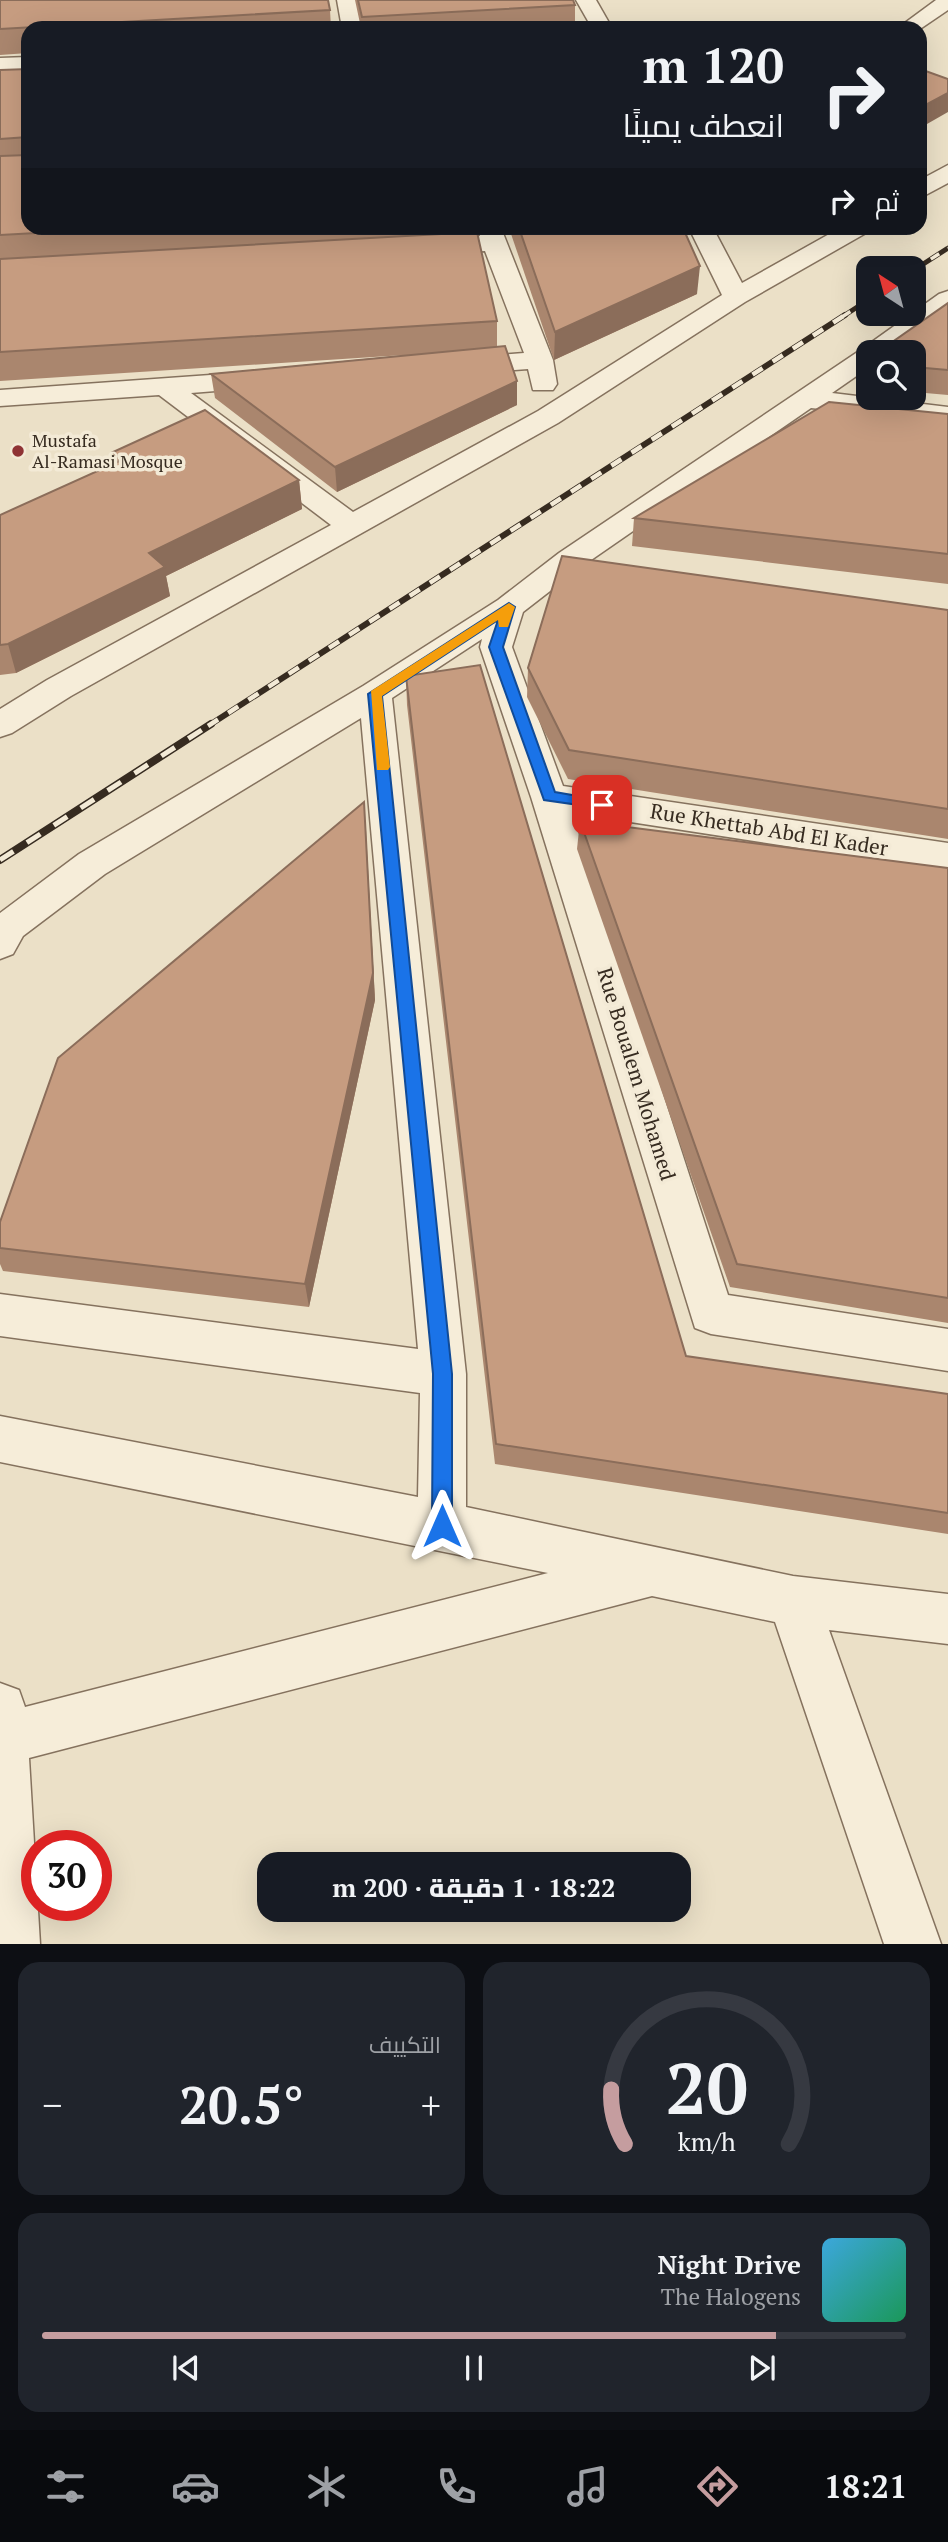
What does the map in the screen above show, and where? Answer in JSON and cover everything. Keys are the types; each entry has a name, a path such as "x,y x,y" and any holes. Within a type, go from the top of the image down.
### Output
{"street":[{"path":"347,0 351,21"},
{"path":"586,0 598,21"},
{"path":"918,21 948,1"},
{"path":"0,64 21,63"},
{"path":"927,186 948,172"},
{"path":"397,249 491,235 540,360 548,417"},
{"path":"705,235 736,297"},
{"path":"0,725 60,688 548,417 736,297 845,235"},
{"path":"891,340 948,299"},
{"path":"429,368 540,360"},
{"path":"0,944 8,927 92,864 375,694 509,607 570,560 856,365"},
{"path":"0,398 290,377"},
{"path":"165,386 185,420 352,526"},
{"path":"808,399 948,415"},
{"path":"570,560 610,565"},
{"name":"Rue Boualem Mohamed","path":"509,607 496,647 549,797 711,1313 948,1350"},
{"path":"0,697 60,688"},
{"path":"375,694 443,1374 442,1526"},
{"name":"Rue Khettab Abd El Kader","path":"549,797 948,857"},
{"path":"0,1315 443,1374"},
{"path":"0,1439 442,1526 793,1601 948,1619"},
{"path":"12,1944 1,1724 652,1572"},
{"path":"793,1601 913,1944"}],"building":[{"path":"0,0 328,0 330,10 139,21 21,21 21,28 0,29"},
{"path":"358,0 573,0 575,5 362,17"},
{"path":"21,69 21,138 0,139 0,70"},
{"path":"927,72 948,79 948,93 927,104"},
{"path":"21,155 21,234 0,235 0,156"},
{"path":"424,235 478,235 497,321 0,352 0,259"},
{"path":"521,235 686,235 700,266 555,332"},
{"path":"948,303 948,370 926,368 926,340 895,340 915,326 926,326 926,318"},
{"path":"505,346 517,381 335,467 211,374"},
{"path":"829,402 856,405 856,410 908,410 948,414 948,554 634,518"},
{"path":"205,410 299,480 149,553 165,567 8,644 0,645 0,515 122,460 113,452"},
{"path":"562,556 948,610 948,809 569,750 528,668"},
{"path":"480,665 686,1356 948,1394 948,1513 496,1444 406,676"},
{"path":"364,802 373,973 305,1284 0,1248 0,1222 58,1058"},
{"path":"580,821 948,868 948,1298 737,1264"}],"railway":[{"path":"926,262 948,248"},
{"path":"842,317 856,308"},
{"path":"208,726 845,315"},
{"path":"0,860 211,724"}],"slow traffic":[{"path":"383,767 375,694 509,607 503,624"}],"place":[{"name":"Mustafa Al-Ramasi Mosque","path":"18,451"}],"route":[{"path":"442,1526 443,1374 375,694 509,607 496,647 549,797 602,805"}]}
